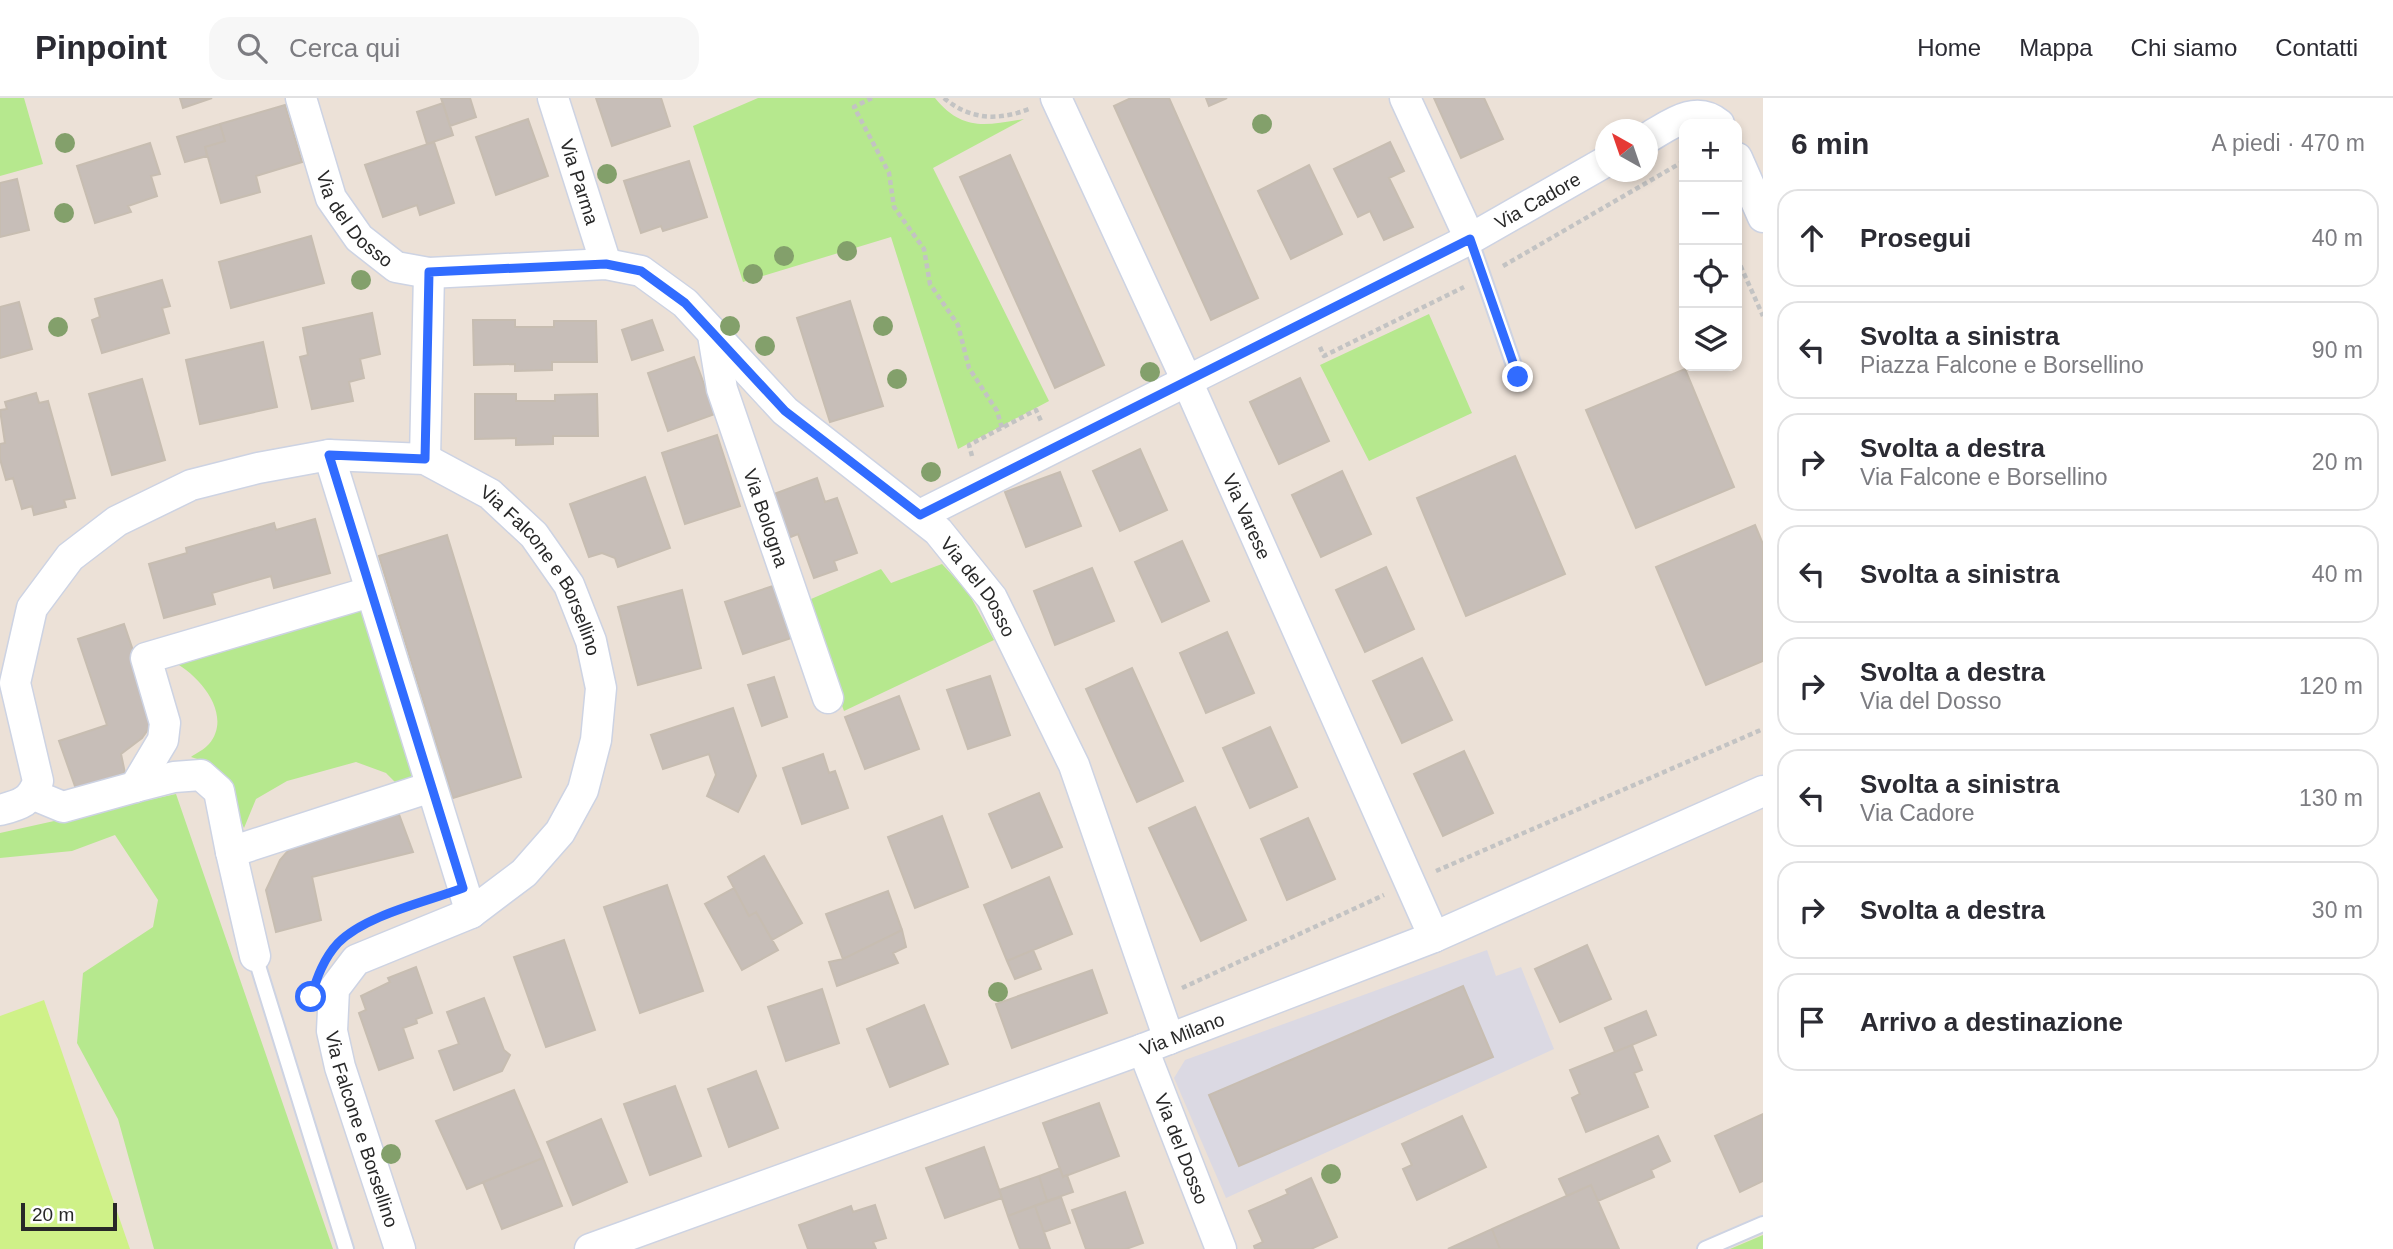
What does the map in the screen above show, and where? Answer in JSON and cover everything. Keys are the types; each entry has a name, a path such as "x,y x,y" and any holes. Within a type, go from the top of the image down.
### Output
{"street":[{"name":"Via del Dosso","path":"301,98 331,198 359,238 396,267 429,272 606,264 641,271 665,286 785,411 920,515 966,562 992,598 1074,765 1156,1000 1156,1044 1221,1249"},
{"name":"Via Parma","path":"552,98 606,264"},
{"name":"Via Varese","path":"1056,98 1187,381 1434,937"},
{"path":"1405,98 1470,239"},
{"path":"1658,132 1679,119"},
{"path":"1680,119 1702,119"},
{"name":"Via Cadore","path":"920,515 1470,239 1595,168"},
{"path":"1742,169 1763,217"},
{"path":"425,459 429,272"},
{"name":"Via Bologna","path":"713,335 722,389 828,698"},
{"path":"329,455 471,913"},
{"name":"Via Falcone e Borsellino","path":"34,794 38,781 15,683 32,608 70,557 117,521 191,485 258,468 329,455 425,459 490,494 534,535 569,585 591,641 601,688 597,740 583,790 560,832 524,873 471,913 356,960 334,989 332,1031 340,1067 400,1249"},
{"path":"135,788 163,740 165,723 146,658 370,592"},
{"path":"0,810 20,805 34,794 63,807 174,777 201,775 219,791 255,956"},
{"path":"231,852 431,787"},
{"name":"Via Milano","path":"590,1249 637,1241 1434,937 1763,791"}],"lane":[{"path":"1470,239 1518,377"},
{"path":"255,956 346,1249"},
{"path":"1705,1249 1763,1224"}],"path":[{"path":"872,98 854,107 889,173 894,207 924,248 930,284 958,325 969,368 996,411 1002,428"},
{"path":"944,98 953,106 976,116 998,119 1056,98"},
{"path":"1742,269 1763,316"},
{"path":"1156,1000 1410,883 1763,729"}],"shaded area":[{"path":"1487,950 1496,976 1521,967 1554,1049 1226,1198 1174,1078 1185,1060"}],"green space":[{"path":"0,98 24,98 43,164 0,176"},
{"path":"758,98 935,98 945,109 965,121 987,124 1024,119 933,168 1049,401 958,449 891,237 743,282 693,126"},
{"path":"1429,314 1472,413 1369,461 1320,365"},
{"path":"942,564 968,592 994,640 844,711 804,602 881,569 891,583"},
{"path":"366,603 421,776 396,783 386,773 356,762 287,781 256,799 244,828 231,794 220,775 213,768 191,757 209,744 216,732 215,708 201,684 170,660"},
{"path":"176,794 333,1249 154,1249 118,1119 77,1043 83,973 153,927 158,900 115,835 72,851 0,858 0,833"},
{"path":"44,1000 130,1249 0,1249 0,1016"},
{"path":"1763,1235 1763,1249 1730,1249"}],"building":[{"path":"180,98 212,98 183,108"},
{"path":"441,98 470,98 476,117 450,126"},
{"path":"596,98 661,98 670,126 612,146"},
{"path":"1131,98 1169,98 1258,298 1211,320 1114,106"},
{"path":"1206,98 1227,98 1209,106"},
{"path":"1434,98 1484,98 1503,139 1461,158"},
{"path":"443,103 453,135 427,144 417,112"},
{"path":"285,105 302,162 256,176 260,192 221,203 205,147 225,141 220,124"},
{"path":"528,119 548,176 496,195 476,137"},
{"path":"220,124 225,141 205,147 207,156 185,162 177,137"},
{"path":"434,142 454,203 420,215 417,205 383,217 365,165"},
{"path":"1390,142 1404,171 1389,178 1413,227 1384,240 1370,211 1358,217 1334,169"},
{"path":"150,143 160,174 151,176 157,196 128,206 131,212 95,223 77,166"},
{"path":"1010,155 1104,365 1055,388 960,177"},
{"path":"689,161 707,217 663,231 661,226 641,233 624,181"},
{"path":"1309,165 1342,234 1291,259 1258,191"},
{"path":"17,179 29,230 0,237 0,183"},
{"path":"311,236 324,283 231,308 219,262"},
{"path":"162,280 170,306 162,308 169,333 102,353 92,320 100,317 95,299"},
{"path":"850,301 883,406 830,422 797,318"},
{"path":"19,302 32,349 0,358 0,307"},
{"path":"372,313 380,354 360,359 364,378 349,382 353,401 312,409 300,357 308,355 303,328"},
{"path":"473,320 515,320 515,327 554,327 554,321 596,321 597,362 552,362 552,370 515,371 515,364 474,365"},
{"path":"652,320 663,350 632,360 622,330"},
{"path":"263,342 277,407 200,424 186,360"},
{"path":"694,357 715,414 668,431 648,373"},
{"path":"1686,371 1734,487 1636,528 1586,410"},
{"path":"1300,378 1329,441 1279,464 1250,402"},
{"path":"142,379 165,460 112,475 89,394"},
{"path":"36,393 39,403 48,401 75,498 64,500 66,507 34,515 32,506 22,509 13,478 6,480 0,459 0,444 5,443 0,410 7,409 5,402"},
{"path":"475,394 516,394 516,401 555,401 555,395 597,394 598,436 553,436 553,444 516,445 516,438 475,439"},
{"path":"717,435 740,506 685,524 662,453"},
{"path":"1140,449 1167,510 1120,531 1093,471"},
{"path":"1515,456 1565,574 1466,616 1417,498"},
{"path":"1342,471 1371,534 1321,557 1292,495"},
{"path":"1060,472 1081,526 1026,547 1005,492"},
{"path":"645,477 670,548 618,567 615,558 602,553 589,557 570,504"},
{"path":"817,478 825,502 837,498 857,553 834,561 837,570 814,578 798,534 786,539 771,495"},
{"path":"315,519 330,573 274,588 271,576 212,593 215,604 164,618 149,564 187,553 186,548 274,523 276,530"},
{"path":"1755,525 1763,544 1763,661 1706,685 1656,567"},
{"path":"447,535 521,777 453,798 379,556"},
{"path":"1182,541 1209,601 1162,622 1135,562"},
{"path":"1386,567 1414,629 1365,652 1336,590"},
{"path":"1092,568 1114,621 1055,645 1034,591"},
{"path":"773,586 791,638 743,654 725,602"},
{"path":"682,590 701,668 638,685 618,607"},
{"path":"124,624 156,718 142,738 121,754 125,773 76,789 59,741 107,725 78,639"},
{"path":"1227,632 1254,693 1206,713 1180,653"},
{"path":"1422,658 1452,720 1402,743 1373,681"},
{"path":"1132,668 1183,781 1137,802 1086,689"},
{"path":"990,676 1010,735 968,749 947,690"},
{"path":"774,677 787,717 762,726 748,685"},
{"path":"899,696 919,749 865,769 845,717"},
{"path":"733,708 756,776 738,812 707,796 716,775 709,754 663,769 651,735"},
{"path":"1270,727 1297,787 1250,808 1223,748"},
{"path":"1464,751 1493,813 1443,836 1414,774"},
{"path":"823,754 829,773 835,771 848,808 802,824 783,768"},
{"path":"1039,793 1062,847 1012,868 989,814"},
{"path":"1195,807 1246,920 1201,941 1149,828"},
{"path":"397,809 413,852 312,877 321,920 276,932 266,890 280,860 293,845"},
{"path":"942,816 968,887 915,908 888,837"},
{"path":"1308,818 1335,879 1287,900 1261,839"},
{"path":"764,856 802,923 772,940 756,912 749,916 728,877"},
{"path":"1049,877 1072,934 1007,961 984,905"},
{"path":"667,885 703,991 640,1013 604,907"},
{"path":"734,888 749,916 756,912 778,950 742,970 705,904"},
{"path":"888,891 902,930 843,959 826,914"},
{"path":"902,930 906,947 893,953 898,963 837,986 829,962 843,959"},
{"path":"564,940 595,1030 546,1047 514,957"},
{"path":"1587,945 1611,999 1560,1022 1535,969"},
{"path":"1033,950 1041,969 1015,979 1007,961"},
{"path":"416,967 432,1013 403,1028 413,1058 379,1070 359,1013 366,1010 361,996 390,982 388,978"},
{"path":"1092,970 1107,1013 1012,1048 996,1004"},
{"path":"1463,986 1493,1057 1239,1166 1209,1095"},
{"path":"822,989 839,1043 786,1061 768,1007"},
{"path":"484,998 504,1050 510,1055 502,1071 454,1090 439,1051 459,1044 447,1012"},
{"path":"924,1005 948,1064 890,1087 867,1029"},
{"path":"1646,1011 1656,1035 1615,1052 1605,1028"},
{"path":"1632,1045 1642,1070 1634,1073 1648,1107 1586,1132 1572,1098 1580,1094 1570,1070"},
{"path":"756,1071 778,1128 729,1147 708,1089"},
{"path":"675,1086 701,1156 650,1175 624,1104"},
{"path":"514,1090 543,1158 467,1189 436,1121"},
{"path":"1099,1103 1119,1156 1063,1177 1043,1123"},
{"path":"1763,1114 1763,1181 1740,1192 1715,1136"},
{"path":"1462,1116 1486,1167 1417,1200 1403,1169 1412,1165 1402,1144"},
{"path":"601,1119 627,1182 573,1205 547,1142"},
{"path":"1658,1136 1670,1161 1651,1170 1654,1177 1598,1201 1591,1185 1567,1196 1559,1179"},
{"path":"984,1147 1002,1198 945,1218 926,1168"},
{"path":"543,1158 562,1206 502,1229 483,1182"},
{"path":"1060,1168 1063,1177 1067,1175 1073,1192 1047,1201 1039,1176"},
{"path":"1039,1176 1047,1201 1008,1216 999,1190"},
{"path":"1311,1178 1337,1237 1311,1249 1255,1249 1254,1246 1263,1242 1249,1211 1288,1194 1286,1190"},
{"path":"1591,1185 1619,1249 1500,1249 1492,1229"},
{"path":"1125,1192 1143,1243 1126,1249 1086,1249 1072,1210"},
{"path":"1061,1197 1070,1223 1044,1232 1035,1206"},
{"path":"875,1205 886,1238 873,1242 876,1249 808,1249 799,1225 851,1206 853,1212"},
{"path":"1035,1206 1050,1249 1020,1249 1008,1216"},
{"path":"1492,1229 1500,1249 1448,1249"}],"route":[{"path":"311,997 320,969 338,943 372,921 463,888 329,455 425,459 429,272 606,264 641,271 685,303 785,411 920,515 1470,239 1518,377"}]}
